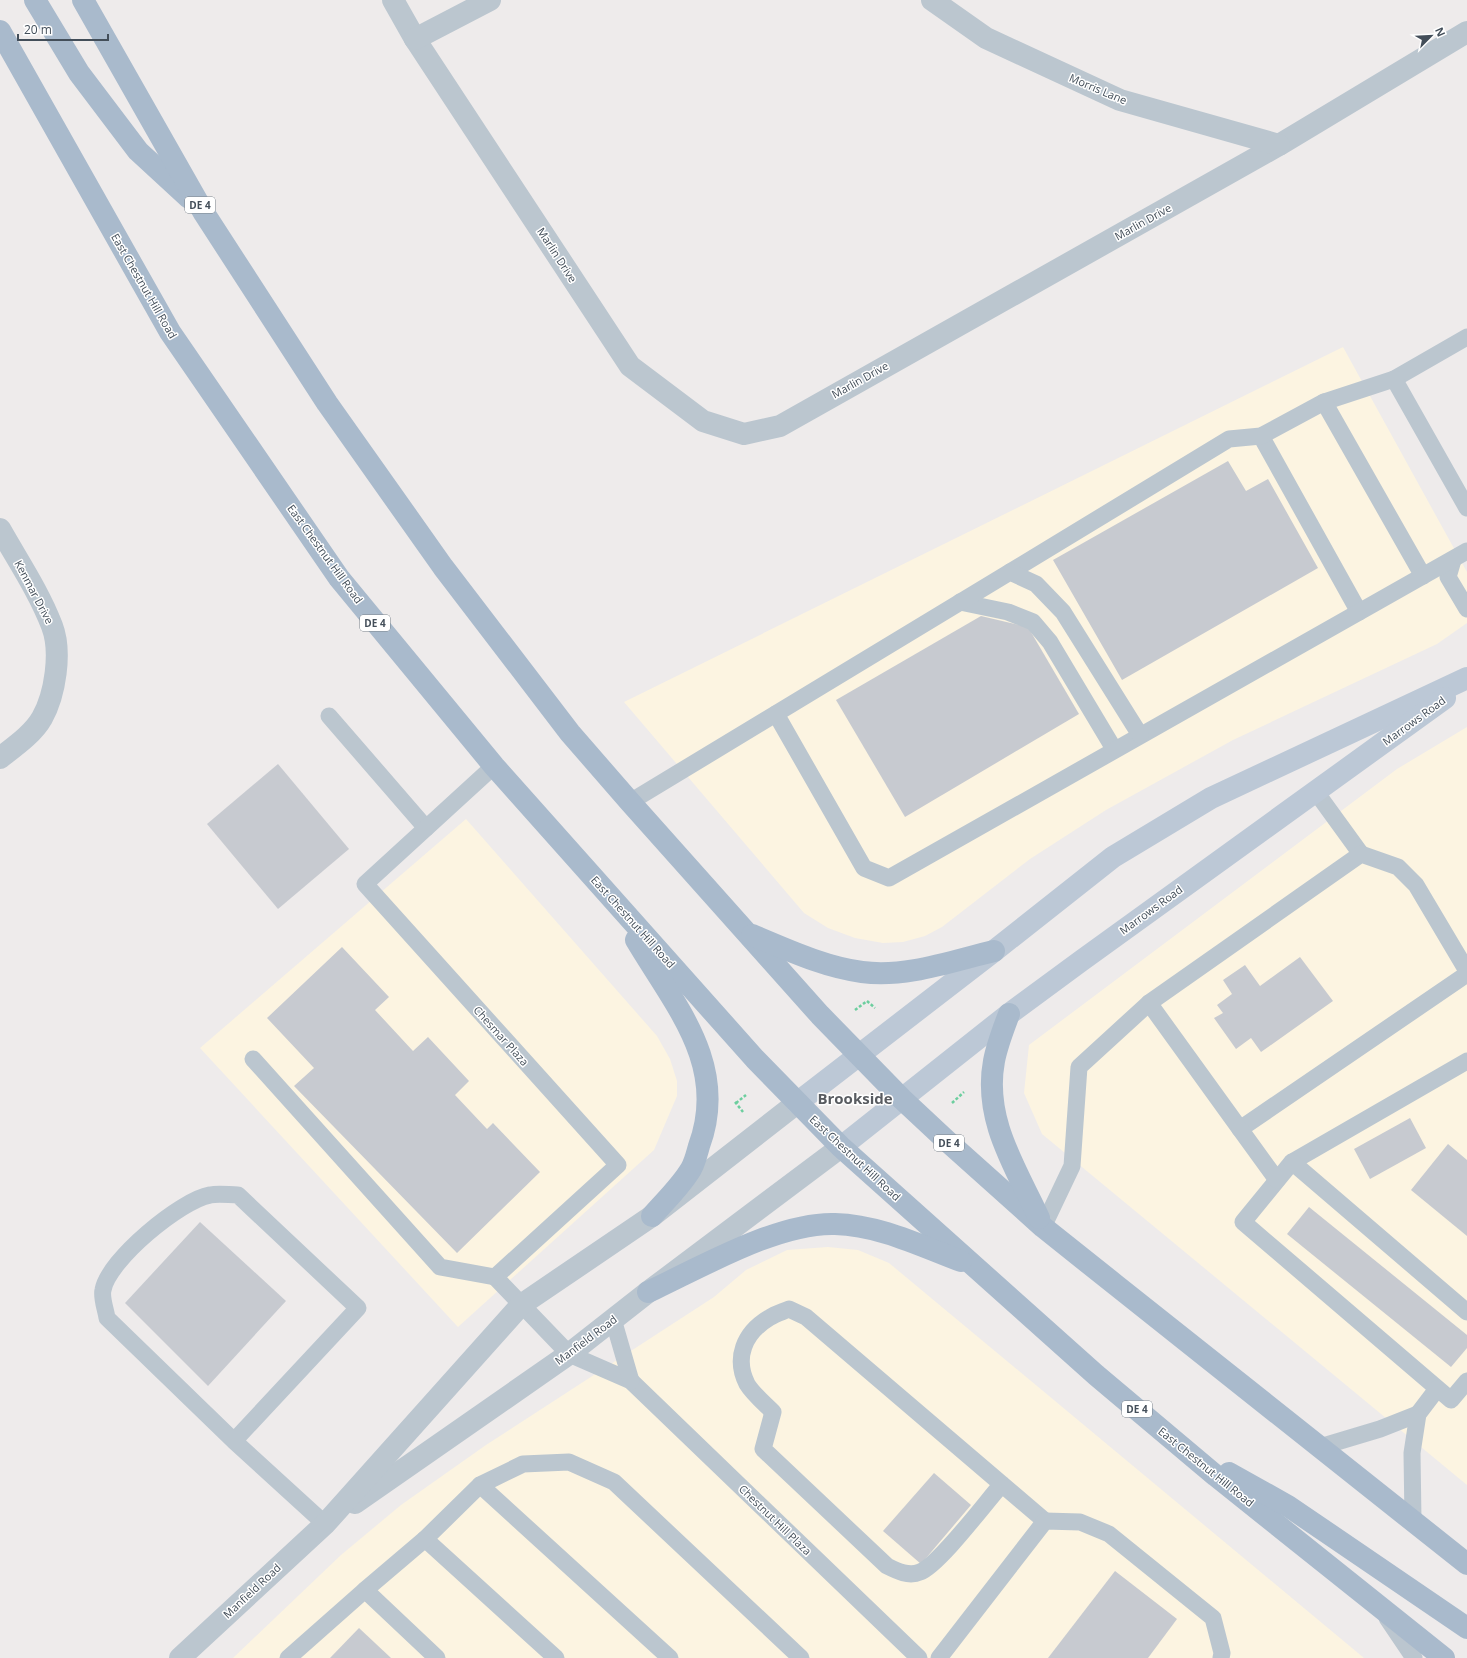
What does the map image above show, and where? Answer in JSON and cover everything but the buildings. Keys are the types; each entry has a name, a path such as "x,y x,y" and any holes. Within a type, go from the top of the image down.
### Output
{"main road":[{"path":"35,0 79,73 138,151 204,213"},
{"name":"DE 4","path":"82,0 204,213 326,403 443,567 570,733 630,802 747,933 859,1055 902,1099 1043,1227 1467,1564"},
{"name":"East Chestnut Hill Road","path":"0,31 170,332 339,578 494,766 755,1059 841,1147 1096,1376 1178,1444 1444,1658"},
{"path":"608,894 685,1019 698,1044 706,1072 707,1101 705,1129 691,1169 652,1216"},
{"path":"747,933 823,963 863,972 909,971 994,951"},
{"path":"1009,1014 994,1061 992,1103 1001,1139 1043,1227"},
{"path":"648,1292 762,1239 798,1228 835,1224 867,1228 914,1243 975,1267"},
{"path":"1178,1444 1288,1506 1467,1628"}],"street":[{"name":"Marlin Drive","path":"393,0 415,39 630,366 704,421 744,434 780,426 1279,145 1467,32"},
{"path":"415,39 490,0"},
{"name":"Morris Lane","path":"932,0 986,38 1120,100 1279,145"},
{"name":"Kenmar Drive","path":"0,530 53,628 56,658 54,690 41,719 19,743 0,758"},
{"name":"Marrows Road","path":"797,1103 994,951 1113,856 1211,798 1380,717 1467,678"},
{"name":"Marrows Road","path":"841,1147 1009,1014 1080,961 1467,682"},
{"name":"Manfield Road","path":"180,1658 325,1524 521,1305 652,1216 797,1103"},
{"name":"Manfield Road","path":"325,1524 569,1354 648,1292 841,1147"}],"lane":[{"path":"630,802 1229,439 1261,436 1324,402 1394,379 1467,337"},
{"path":"1394,379 1467,508"},
{"path":"1324,402 1423,576"},
{"path":"1261,436 1359,612"},
{"path":"776,714 864,868 888,878 1423,576 1462,559"},
{"path":"1462,559 1448,577 1467,609"},
{"path":"1010,572 1036,584 1063,612 1140,735"},
{"path":"960,602 1008,612 1033,622 1050,642 1114,750"},
{"path":"329,716 426,828"},
{"name":"Chesmar Plaza","path":"494,766 365,884 618,1166 495,1277"},
{"path":"1316,792 1360,854 1398,867 1416,885 1467,971"},
{"path":"1043,1227 1072,1166 1080,1067 1149,1004 1360,854"},
{"path":"1240,1129 1467,974"},
{"path":"1149,1004 1277,1180"},
{"path":"253,1059 440,1267 495,1277 569,1354 631,1381"},
{"path":"1467,1062 1292,1162 1243,1222 1451,1400 1467,1381"},
{"path":"1292,1162 1467,1312"},
{"path":"234,1441 358,1308 238,1195 210,1195 176,1211 151,1230 125,1255 109,1277 102,1291 107,1318 234,1441 325,1524"},
{"path":"1002,1484 940,1556 920,1572 905,1574 887,1566 763,1449 773,1412 748,1386 740,1366 742,1348 753,1330 769,1318 789,1310 806,1317 1002,1484 1045,1521 1080,1522 1109,1534 1213,1618 1224,1656"},
{"path":"614,1319 631,1381"},
{"name":"Chestnut Hill Plaza","path":"631,1381 919,1658"},
{"path":"1413,1520 1412,1453 1418,1414 1437,1389"},
{"path":"1320,1447 1380,1429 1418,1414"},
{"path":"288,1658 424,1539 480,1485 523,1464 569,1462 614,1482 801,1658"},
{"path":"480,1485 670,1658"},
{"path":"939,1658 1045,1521"},
{"path":"424,1539 556,1658"},
{"path":"365,1590 437,1658"},
{"path":"1376,1604 1414,1658"}],"path":[{"path":"855,1010 867,1001 878,1010"},
{"path":"952,1103 964,1092"},
{"path":"736,1103 746,1095"}],"shaded area":[{"path":"1343,347 1467,572 1467,623 1437,644 1233,740 1106,810 1030,859 942,927 925,936 903,942 883,943 855,938 828,928 804,913 624,702"},
{"path":"1467,727 1467,1485 1042,1134 1024,1093 1029,1045 1397,769"},
{"path":"466,819 657,1036 670,1059 677,1081 677,1096 654,1150 458,1327 200,1048"},
{"path":"828,1247 858,1250 889,1263 1364,1658 233,1658 341,1555 401,1505 486,1445 714,1297 746,1270 787,1250"}],"district":[{"name":"Brookside","path":"855,1099"}]}
